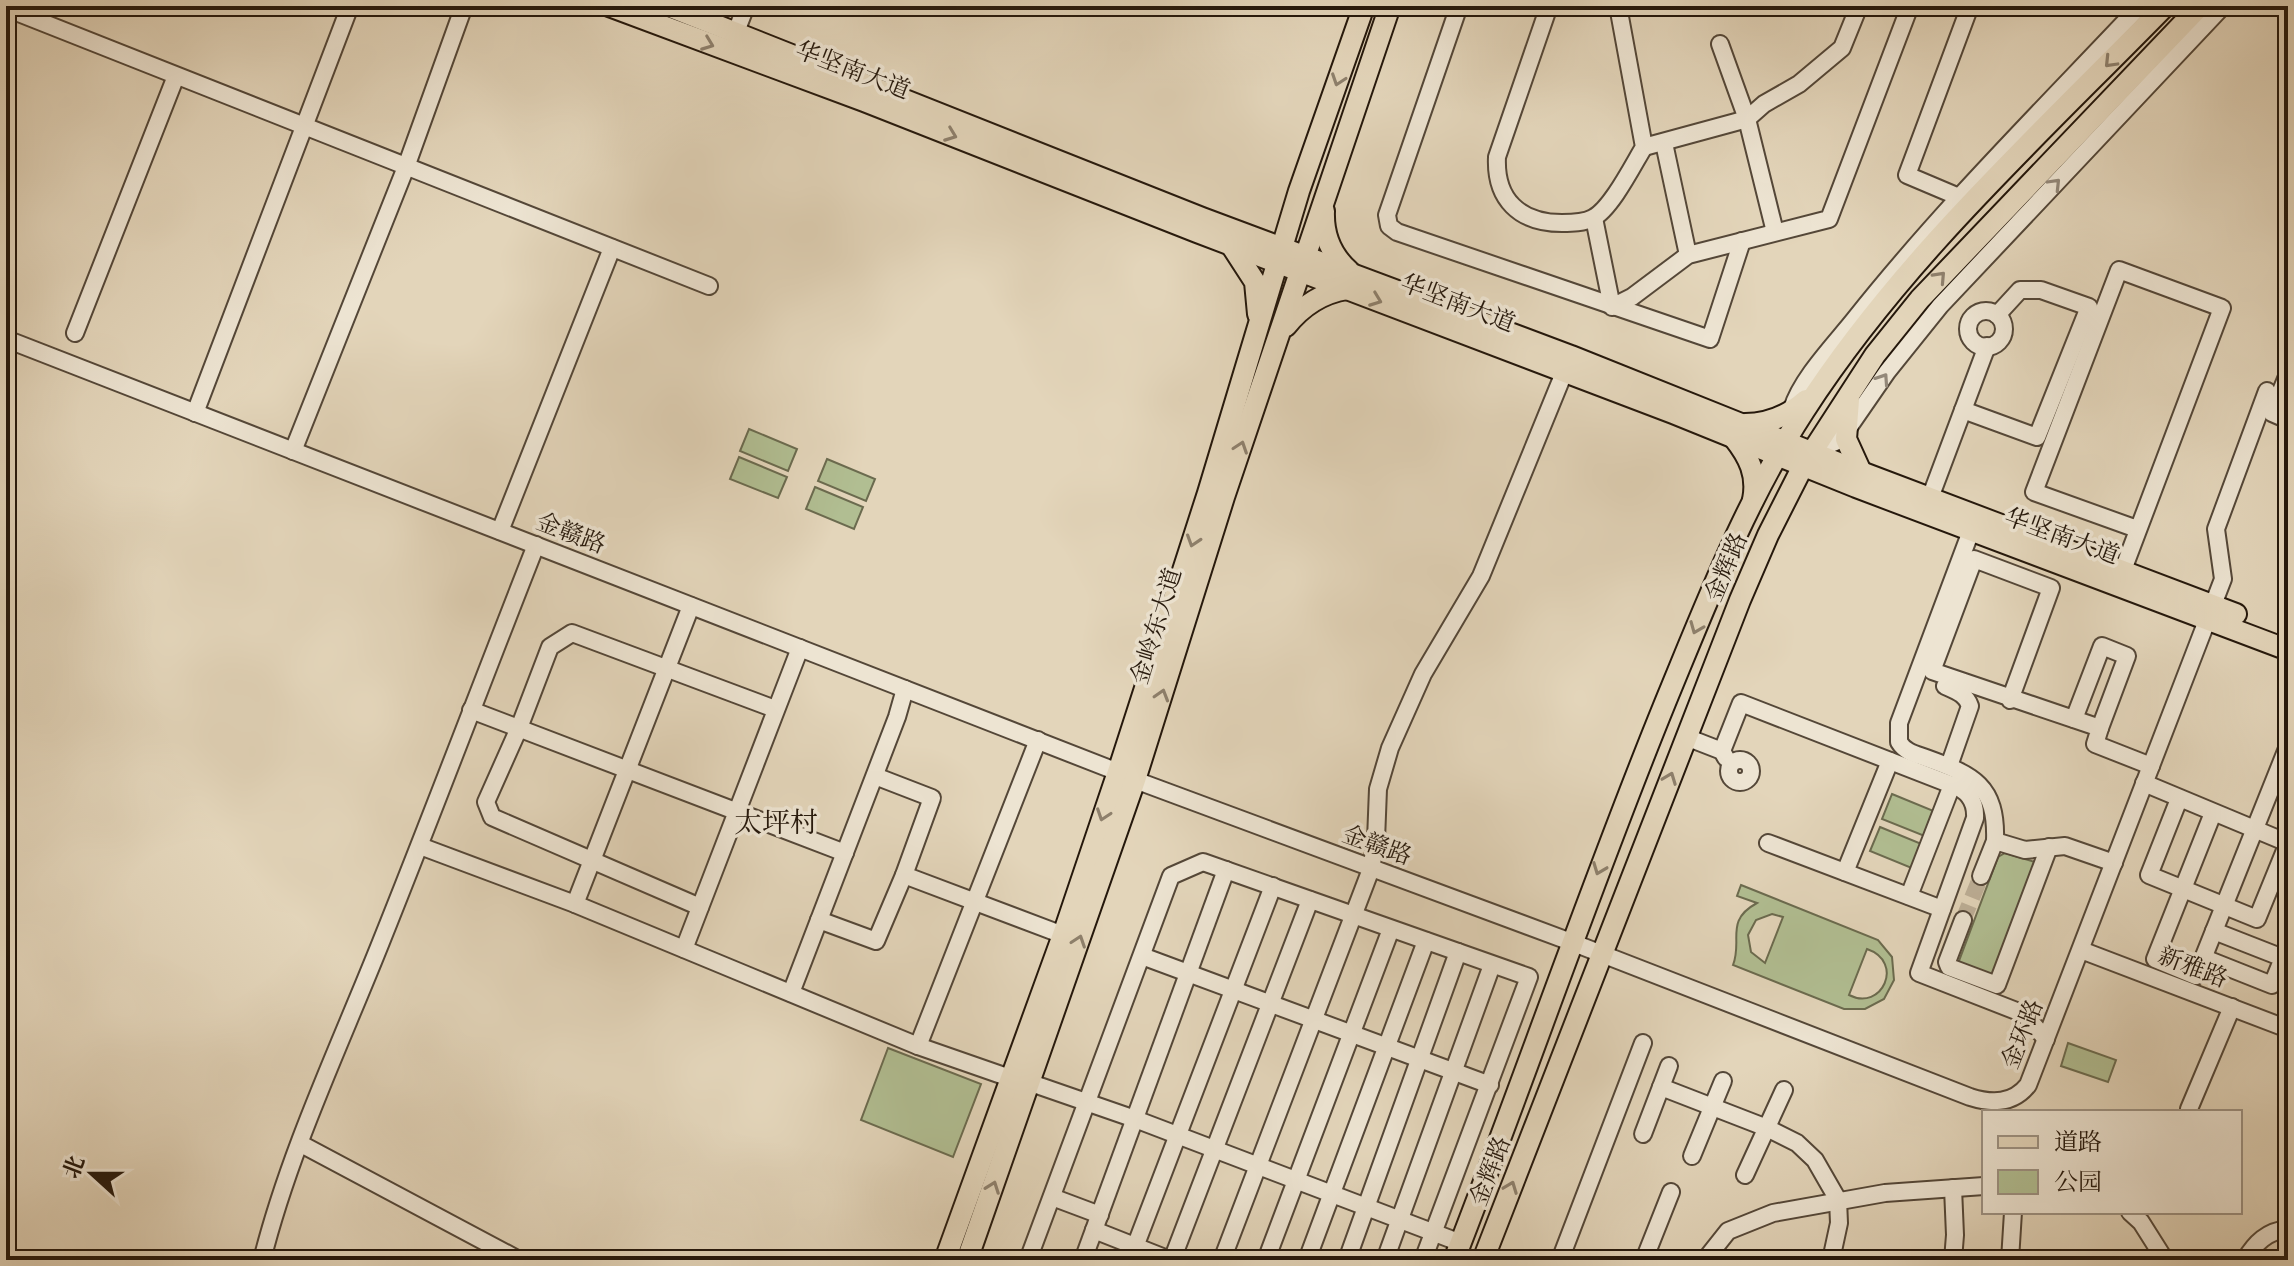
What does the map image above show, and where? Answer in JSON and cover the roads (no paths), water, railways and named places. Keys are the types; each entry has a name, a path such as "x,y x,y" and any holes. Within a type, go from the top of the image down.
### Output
{"main road":[{"name":"华坚南大道","path":"609,6 1568,364 1853,478 1971,531 2288,635"},
{"name":"华坚南大道","path":"668,6 1234,238"},
{"name":"金岭东大道","path":"945,1260 1020,1080 1127,776 1216,495 1258,328 1299,191 1364,6"},
{"name":"金岭东大道","path":"1216,495 1279,336 1390,6"},
{"name":"金辉路","path":"1458,1252 1571,942 1712,588 1782,449 1821,386 1861,332 1952,224 2165,6"},
{"name":"金辉路","path":"1486,1259 1740,600 1807,459 1853,388 1920,299 2200,6"},
{"path":"1258,328 1255,282 1234,238 1268,230 1287,212 1299,191"},
{"path":"1279,336 1297,313 1312,301 1349,281 1330,247 1323,221 1324,200"},
{"path":"1750,510 1755,489 1754,476 1737,431 1792,411 1821,386"},
{"path":"1774,523 1800,495 1812,487 1853,478 1845,434 1847,408 1853,388"},
{"name":"华坚南大道","path":"1853,478 1930,498 2123,570 2288,650"},
{"name":"金岭东大道","path":"967,1260 1063,935 1127,776"}],"street":[{"path":"195,413 350,6"},
{"path":"293,451 406,167 464,6"},
{"path":"736,32 746,6"},
{"path":"1459,6 1387,215 1389,226 1397,232 1710,339 1742,241"},
{"path":"1549,6 1497,157 1496,175 1503,194 1517,210 1532,219 1572,223 1594,218 1617,193 1644,147 1618,6"},
{"path":"1644,147 1747,119 1764,104 1799,84 1842,48 1859,6"},
{"path":"1612,307 1632,297 1688,255 1829,219 1910,6"},
{"path":"1959,197 1907,175 1970,6"},
{"path":"1782,449 1796,399 1829,351 1959,197 2140,6"},
{"path":"1807,459 1840,440 1887,372 1940,306 2223,6"},
{"path":"6,8 709,286"},
{"path":"1720,44 1747,119 1775,232"},
{"path":"75,333 176,76"},
{"path":"1664,143 1688,255"},
{"path":"1594,218 1612,307"},
{"path":"500,531 612,248"},
{"path":"2123,570 2222,308 2119,270 2034,492 2137,529"},
{"path":"1963,410 2037,437 2089,307 2041,290 2020,290 1997,315"},
{"path":"1990,311 1997,315 2002,321 2003,332 1997,342 1981,346 1972,339 1969,323 1980,312 1990,311"},
{"name":"金赣路","path":"6,339 1127,776 1602,955"},
{"path":"1930,498 1987,346"},
{"path":"1222,1260 1371,869 1376,840 1378,789 1390,748 1423,674 1481,576 1568,364"},
{"path":"2288,374 2272,413 2288,420"},
{"name":"金环路","path":"1602,955 1983,1101 1994,1102 2020,1094 2028,1085 2223,579 2216,529 2267,391"},
{"path":"1971,531 1899,723 1899,742 1906,750 1964,772 1986,791 1996,819 1995,841 1981,876"},
{"path":"262,1260 270,1226 301,1144 536,545"},
{"path":"2010,700 2051,588 1974,559 1932,671 2010,700 2100,728"},
{"path":"575,904 691,606"},
{"path":"700,907 492,817 486,802 550,647 572,633 775,709"},
{"path":"2074,719 2102,646 2127,656 2095,744 2151,766"},
{"path":"684,949 800,648"},
{"path":"1917,676 1960,692 1969,703 1970,711 1949,766"},
{"path":"791,993 875,776 905,689"},
{"path":"1686,737 1726,759 1741,703 1952,785 1968,794 1975,811 1919,973 2024,1014 2046,1039"},
{"path":"471,710 845,853"},
{"path":"918,1046 1038,740"},
{"path":"2213,813 2155,959 2196,976 2288,746"},
{"path":"1845,872 1890,761"},
{"path":"819,920 876,941 904,875 932,798 875,776"},
{"path":"2144,783 2288,843 2257,919 2149,875 2179,799"},
{"path":"1909,896 1952,785"},
{"path":"1995,841 2025,850 2065,846 2114,863"},
{"path":"1768,843 1942,909"},
{"path":"420,846 575,904 918,1046 1087,1101 1434,1231 1458,1252"},
{"path":"1963,920 1947,962 1949,967 1997,985 2049,847"},
{"path":"1028,1260 1171,876 1203,862 1529,977 1423,1260"},
{"path":"1083,1260 1226,870"},
{"path":"904,875 1063,935"},
{"path":"1133,1253 1273,886"},
{"path":"1052,1197 1097,1222 1133,1253 1171,1260 1310,900"},
{"path":"1266,1260 1391,929"},
{"path":"2204,958 2272,985 2283,958 2214,931"},
{"path":"1307,1260 1426,941"},
{"name":"新雅路","path":"2081,950 2288,1029"},
{"path":"1347,1260 1458,952"},
{"path":"1142,956 1490,1085"},
{"path":"1385,1260 1492,965"},
{"path":"2189,1109 2232,1007"},
{"path":"1560,1260 1643,1043"},
{"path":"1643,1134 1669,1066"},
{"path":"1692,1156 1723,1081"},
{"path":"1661,1087 1767,1128 1797,1143 1815,1160 1838,1200 1839,1223 1831,1260"},
{"path":"1745,1175 1784,1090"},
{"path":"2018,1110 2020,1094"},
{"path":"301,1144 519,1260"},
{"path":"1705,1260 1717,1241 1728,1231 1773,1213 1885,1193 1982,1186"},
{"path":"1953,1188 1953,1260"},
{"path":"1644,1260 1671,1192"},
{"path":"2010,1260 2013,1214"},
{"path":"2132,1214 2141,1222 2165,1260"},
{"path":"2245,1260 2254,1245 2267,1234 2288,1229"}],"tunnel":[{"path":"1963,920 1981,876"}],"district":[{"name":"太坪村","path":"776,822"}]}
